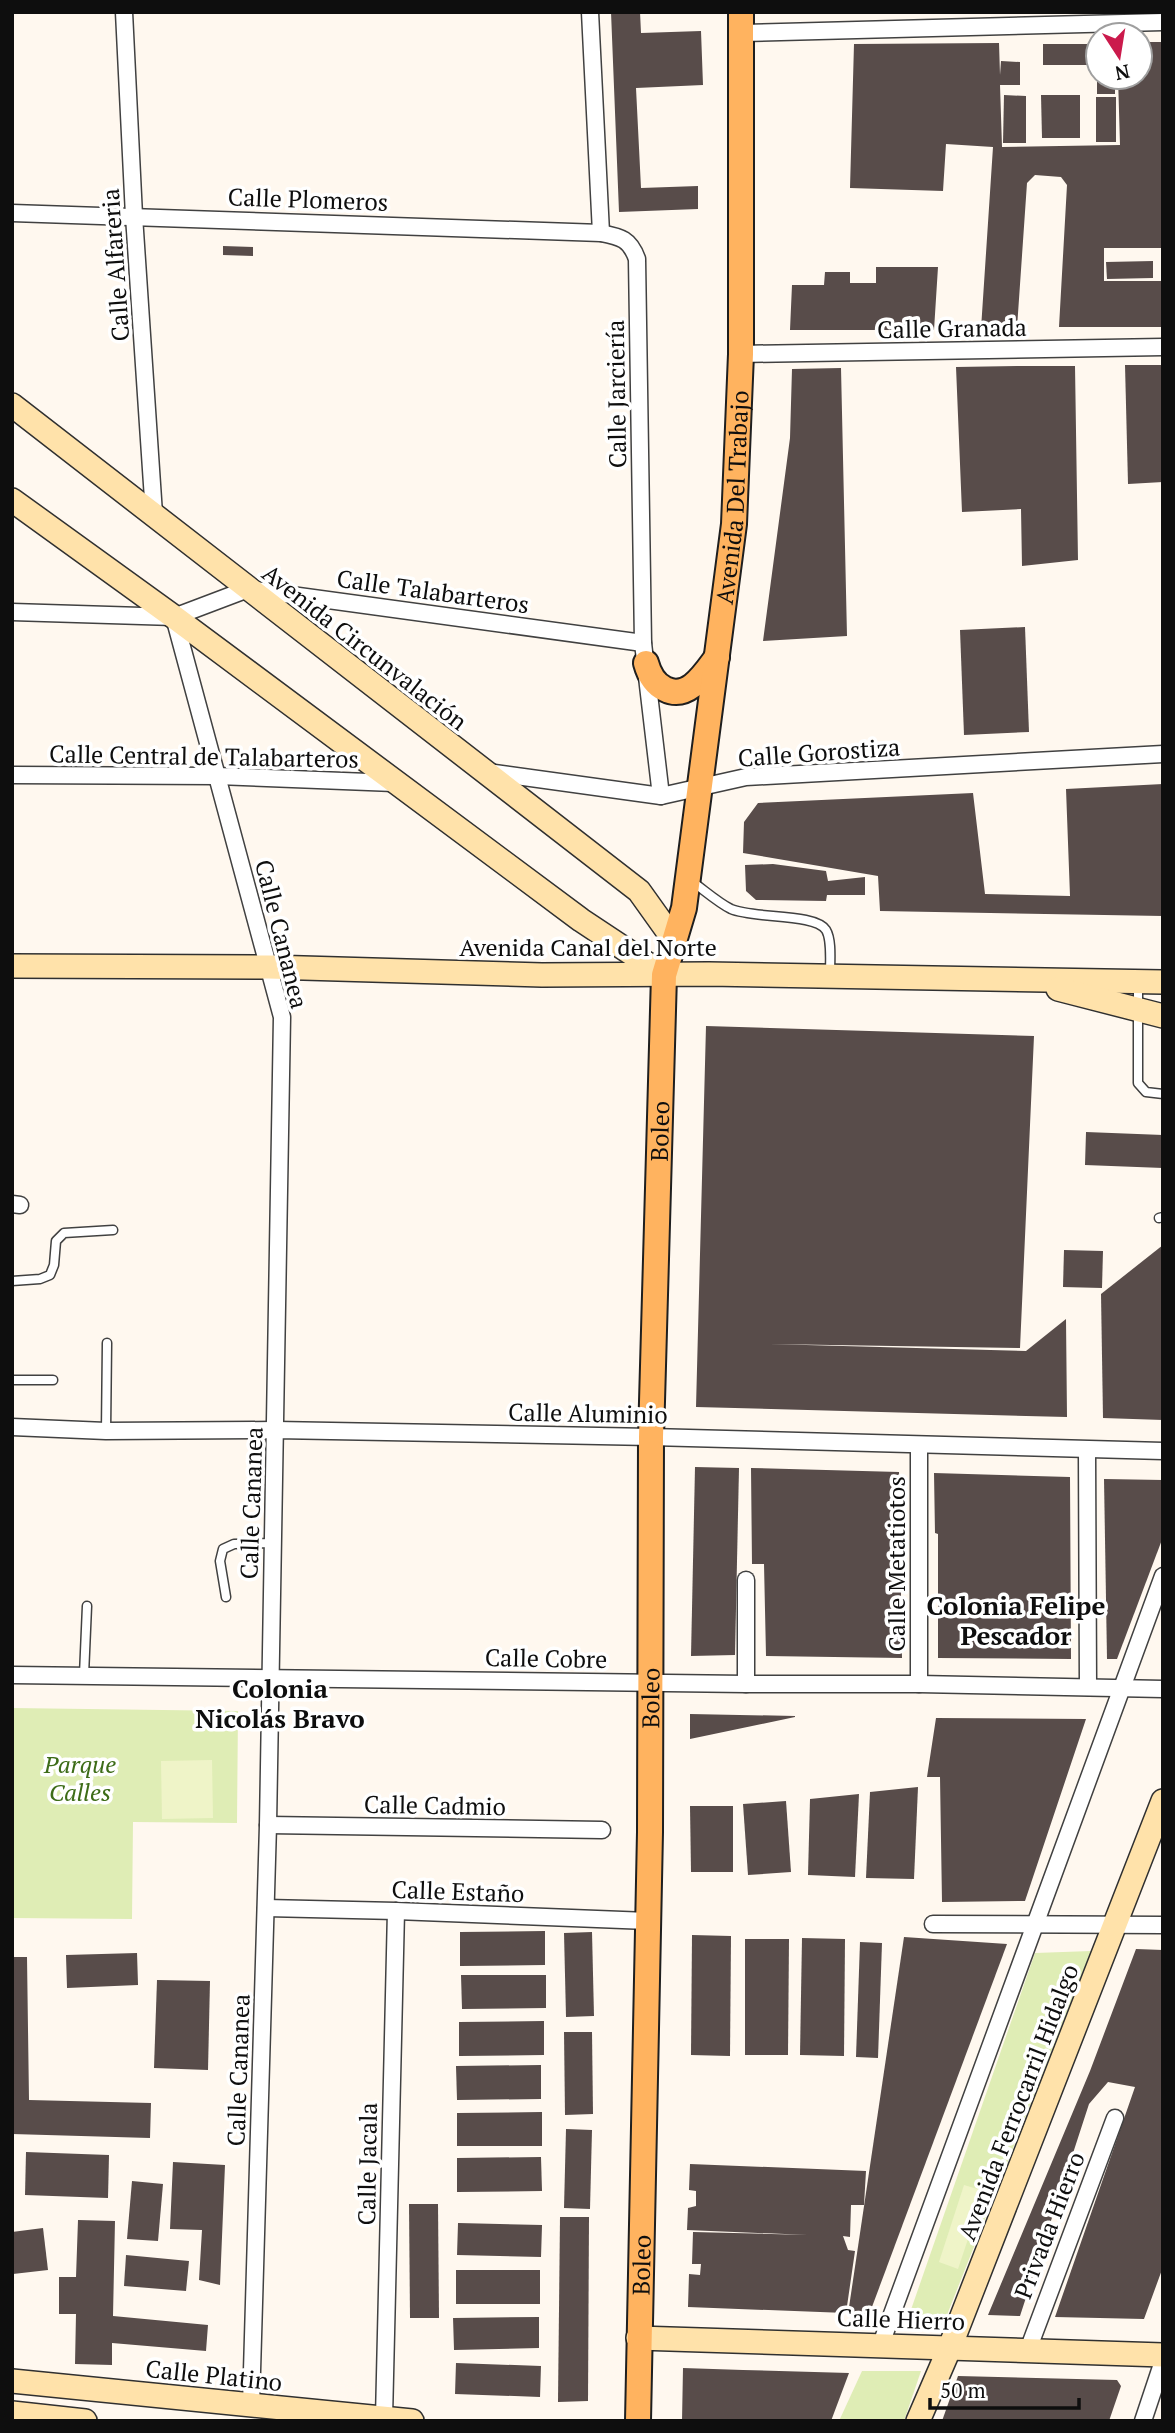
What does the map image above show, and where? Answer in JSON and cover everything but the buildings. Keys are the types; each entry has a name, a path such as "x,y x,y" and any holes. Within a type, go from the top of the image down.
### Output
{"main road":[{"name":"Avenida Del Trabajo","path":"664,975 684,908 734,524 741,354 742,22"},
{"name":"Avenida Circunvalación","path":"12,405 639,891 674,940"},
{"path":"12,500 174,617 394,783 581,919 664,975"},
{"path":"645,653 648,671 658,685 669,691 679,692 698,681 717,657"},
{"name":"Avenida Canal del Norte","path":"12,966 269,967 542,975 1163,982"},
{"name":"Boleo","path":"638,2421 650,1832 651,1437 664,975"},
{"path":"1025,980 1163,1016"},
{"name":"Avenida Ferrocarril Hidalgo","path":"918,2421 950,2347 1163,1801"},
{"name":"Calle Hierro","path":"638,2338 1163,2355"},
{"name":"Calle Platino","path":"12,2381 412,2421"},
{"path":"12,2413 85,2421"}],"street":[{"name":"Calle Alfareria","path":"124,12 134,216 154,514"},
{"path":"590,12 601,233"},
{"path":"742,22 1046,18 1163,22"},
{"name":"Calle Plomeros","path":"12,213 601,233"},
{"name":"Calle Jarciería","path":"601,233 621,237 629,242 637,259 645,653 660,796"},
{"name":"Calle Granada","path":"741,354 1163,347"},
{"name":"Calle Talabarteros","path":"12,612 174,617 247,589 645,653"},
{"name":"Calle Cananea","path":"174,617 282,1017 268,1825 251,2405"},
{"name":"Calle Gorostiza","path":"482,771 660,796 746,777 1163,754"},
{"name":"Calle Central de Talabarteros","path":"12,775 217,776 394,783"},
{"name":"Calle Aluminio","path":"12,1427 106,1431 276,1430 651,1437 1163,1451"},
{"name":"Calle Metatiotos","path":"919,1445 919,1684"},
{"path":"1087,1450 1088,1687"},
{"path":"881,2344 1163,1576"},
{"path":"746,1684 747,1580"},
{"name":"Calle Cobre","path":"12,1675 1163,1689"},
{"name":"Calle Cadmio","path":"268,1825 602,1830"},
{"name":"Calle Estaño","path":"265,1909 396,1911 648,1921"},
{"name":"Calle Jacala","path":"384,2418 396,1911"},
{"path":"933,1924 1163,1925"},
{"name":"Privada Hierro","path":"1028,2350 1115,2118"},
{"path":"1143,2421 1163,2361"}],"lane":[{"path":"688,878 731,909 768,917 808,919 820,923 828,932 830,977"},
{"path":"1138,982 1138,1083 1146,1092 1163,1094"},
{"path":"12,1280 40,1279 50,1275 54,1265 56,1241 64,1233 113,1230"},
{"path":"106,1431 107,1343"},
{"path":"12,1380 53,1380"},
{"path":"226,1597 220,1561 223,1549 234,1544 272,1543"},
{"path":"84,1675 87,1606"}],"green space":[{"name":"Parque Calles","path":"12,1708 238,1711 237,1823 133,1822 132,1919 12,1918"},
{"path":"212,1760 213,1818 162,1819 161,1761"},
{"path":"1091,1951 943,2325 906,2324 1035,1953"},
{"path":"964,2185 984,2191 958,2269 939,2262"},
{"path":"862,2371 921,2371 904,2421 839,2421"}],"district":[{"name":"Colonia Felipe Pescador","path":"1016,1620"},
{"name":"Colonia Nicolás Bravo","path":"280,1703"}]}
